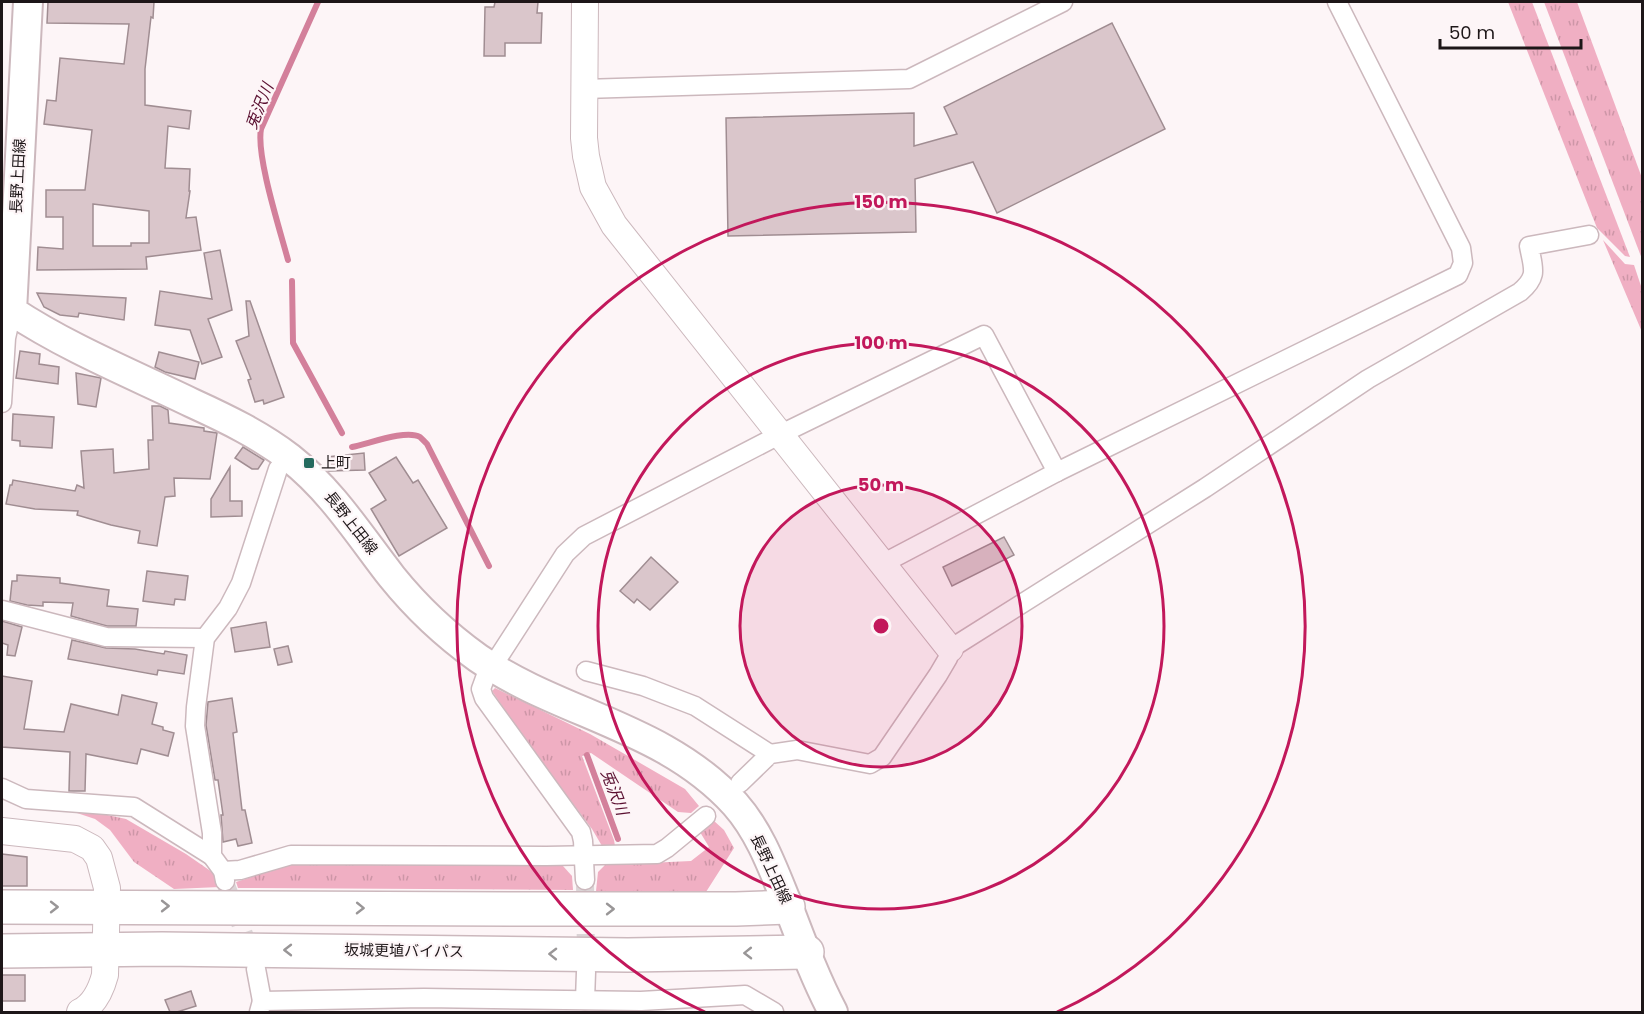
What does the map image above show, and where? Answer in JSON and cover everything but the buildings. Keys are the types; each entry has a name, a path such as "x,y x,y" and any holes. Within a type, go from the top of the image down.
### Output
{"highway":[{"path":"2,906 510,909 788,907"},
{"name":"坂城更埴バイパス","path":"2,951 106,948 628,955 807,952"}],"main road":[{"name":"長野上田線","path":"28,2 12,311 80,348 243,427 289,457 316,481 339,507 419,608 461,646 492,667 551,696 632,731 667,750 708,778 737,807 749,823 772,866 833,1012"}],"street":[{"path":"585,2 586,156 593,187 600,203 614,225 950,649"},
{"path":"584,89 909,79 1063,2"},
{"path":"882,564 1057,472 1458,275 1463,263 1461,248 1337,2"},
{"path":"740,783 770,754 797,750 870,764 882,757 938,675 948,658 950,649 1205,488 1368,379 1520,292 1530,284 1534,272 1529,246 1589,235"},
{"path":"2,403 6,338 12,311"},
{"path":"585,880 581,832 481,692 482,683 565,554 584,536 779,435 984,335 1057,472"},
{"path":"220,870 195,726 205,638 228,608 241,583 278,469 289,457"},
{"path":"2,610 106,637 205,638"},
{"path":"586,671 643,687 695,706 770,754"},
{"path":"2,788 26,799 134,807 157,820 220,870 240,870 291,855 657,854 706,816"},
{"path":"2,831 75,839 92,848 99,858 105,878 105,975 102,987 91,1004 80,1012"},
{"path":"256,969 261,1007 585,1000 644,1007 745,995 774,1012"},
{"path":"585,1000 586,972"}],"green space":[{"path":"1508,2 1532,2 1630,257 1625,256 1597,228"},
{"path":"1544,2 1577,2 1642,178 1642,259"},
{"path":"1603,240 1625,264 1634,265 1642,289 1642,332"},
{"path":"495,688 590,734 685,789 699,806 691,813 678,812 591,753 582,756 614,840 615,846 602,846 492,691"},
{"path":"77,813 103,814 126,819 212,872 220,887 174,889 134,862 110,830 95,819"},
{"path":"713,820 724,830 734,848 706,892 596,891 598,872 605,865 691,861 709,847 700,832"},
{"path":"291,864 563,866 572,876 573,890 238,888 236,882"}],"waterway":[{"name":"兎沢川","path":"288,260 265,174 260,141 261,129 318,2"},
{"name":"兎沢川","path":"292,281 293,343 342,433"},
{"name":"兎沢川","path":"352,447 397,436 420,437 427,444 489,566"},
{"name":"兎沢川","path":"587,755 618,839"}],"tunnel":[{"path":"585,880 586,962"},
{"path":"225,882 252,956"}],"place":[{"name":"上町","path":"309,463"}]}
